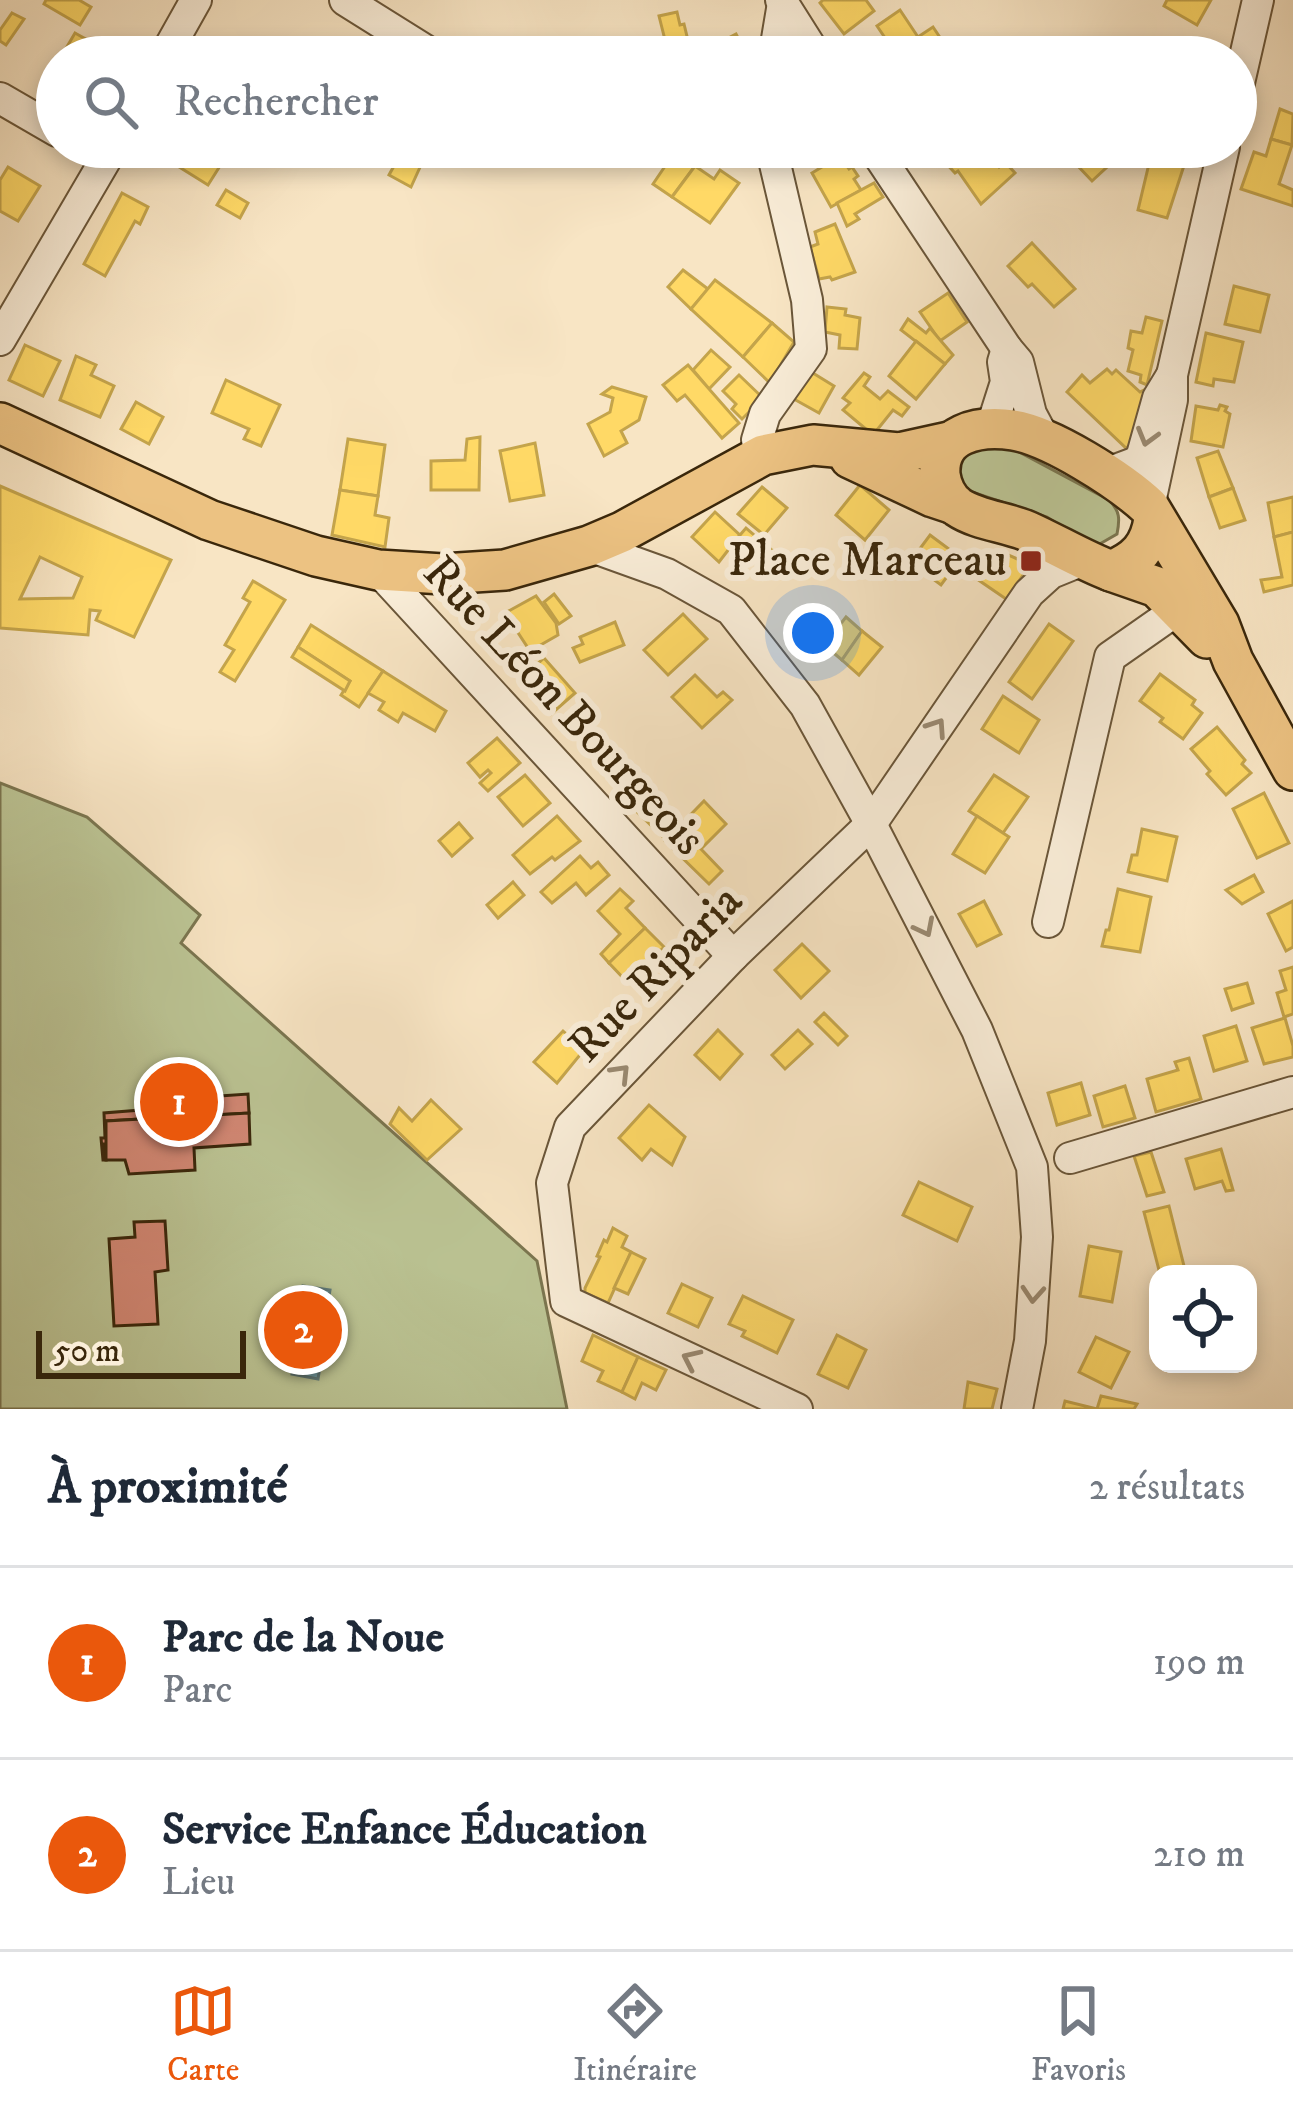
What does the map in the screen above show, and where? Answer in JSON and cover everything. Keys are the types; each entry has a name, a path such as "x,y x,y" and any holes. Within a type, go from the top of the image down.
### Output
{"main road":[{"path":"0,423 209,520 316,556 378,570 443,574 505,570 590,546 763,455 813,445 899,453 949,442 970,432 1017,430 1105,474 1133,492 1152,513 1166,533 1189,598 1212,643 1234,661 1293,770"},
{"path":"949,442 942,454 940,482 953,504"},
{"path":"836,448 963,510 1026,530 1097,566 1189,598"},
{"path":"1097,566 1130,563 1152,534 1152,513"}],"street":[{"path":"176,36 196,0"},
{"path":"345,0 402,36"},
{"path":"1250,36 1258,0"},
{"path":"777,36 782,2"},
{"path":"782,2 804,36"},
{"path":"0,98 36,119"},
{"path":"0,340 92,168"},
{"path":"763,455 757,440 766,414 811,349 807,300 776,168"},
{"path":"887,168 1018,362 1031,414 1046,442"},
{"path":"1152,513 1172,375 1219,168"},
{"path":"991,429 1006,382 1003,362 1007,349"},
{"path":"1105,474 1137,462 1142,455 1158,398 1172,375"},
{"path":"590,546 667,574 731,610 805,705 977,1030 1032,1167 1036,1258 1030,1341 1017,1409"},
{"name":"Rue Riparia","path":"797,1409 566,1301 552,1184 570,1126 733,956 871,824 1029,593 1051,573 1097,566"},
{"name":"Rue Léon Bourgeois","path":"378,570 733,956"},
{"path":"1048,922 1110,657 1189,598"},
{"path":"1070,1158 1293,1092"}],"green space":[{"path":"977,445 1010,447 1109,500 1118,516 1117,534 1098,545 1086,542 1047,517 963,489 956,480 962,455"},
{"path":"0,783 87,817 200,915 181,943 537,1261 567,1409 0,1409"}],"building: Logements":[{"path":"46,0 79,0 91,7 80,25 44,4"},
{"path":"866,0 874,11 844,34 820,3"},
{"path":"1167,0 1211,0 1197,25 1164,6"},
{"path":"900,10 917,36 884,36 877,26"},
{"path":"677,12 687,36 664,36 659,16"},
{"path":"12,13 24,19 6,45 0,41 0,30"},
{"path":"1280,109 1293,114 1292,145 1271,139"},
{"path":"1271,139 1292,145 1279,184 1293,190 1293,206 1241,189 1248,168 1257,168 1257,153 1266,156"},
{"path":"8,167 40,186 18,221 0,211 0,180"},
{"path":"181,168 219,168 208,185"},
{"path":"393,168 420,168 411,187 389,175"},
{"path":"664,168 694,168 672,197 653,184"},
{"path":"694,168 714,179 720,170 739,183 710,223 672,197"},
{"path":"820,168 853,168 861,190 831,207 812,173"},
{"path":"950,168 1010,168 1015,173 981,204"},
{"path":"1080,168 1106,168 1092,181"},
{"path":"1148,168 1183,168 1167,218 1138,210"},
{"path":"874,183 883,197 855,214 859,219 847,226 837,203"},
{"path":"226,190 248,203 240,218 217,205"},
{"path":"122,193 148,207 140,224 135,221 105,276 84,264"},
{"path":"835,224 855,272 819,279 810,247 818,244 815,232"},
{"path":"1032,243 1075,289 1054,307 1008,266"},
{"path":"683,270 708,289 691,309 668,287"},
{"path":"715,280 772,323 743,357 691,309"},
{"path":"1234,286 1269,295 1260,332 1225,324"},
{"path":"948,293 967,322 940,341 920,312"},
{"path":"827,307 846,309 845,315 860,318 857,349 839,348 840,335 825,332"},
{"path":"1146,317 1162,321 1147,385 1140,382 1141,375 1128,371 1131,331 1142,333"},
{"path":"908,319 926,333 930,328 953,355 945,364 901,330"},
{"path":"772,323 794,342 770,383 743,357"},
{"path":"1206,333 1243,342 1234,382 1214,379 1213,386 1196,382"},
{"path":"916,341 945,364 916,399 889,376"},
{"path":"25,345 60,361 43,396 9,380"},
{"path":"711,350 730,367 709,389 693,370"},
{"path":"76,356 96,365 91,375 114,386 100,417 60,400"},
{"path":"688,365 739,423 722,438 685,395 677,401 663,385"},
{"path":"1107,369 1112,374 1116,370 1140,392 1146,389 1134,443 1126,448 1067,392 1082,375 1090,383"},
{"path":"808,370 834,386 819,413 792,398"},
{"path":"864,373 870,377 864,386 880,399 888,391 909,407 902,416 893,410 873,435 843,410 850,403 843,398"},
{"path":"739,375 763,398 742,419 723,391"},
{"path":"226,380 280,405 261,446 244,439 249,429 212,413"},
{"path":"612,387 646,397 639,420 621,431 627,443 604,456 588,424 610,412 613,398 602,394"},
{"path":"136,402 163,417 149,444 121,429"},
{"path":"1220,405 1230,414 1223,447 1191,441 1196,406 1218,410"},
{"path":"480,437 479,490 431,490 431,461 465,460 467,439"},
{"path":"348,439 385,445 378,496 340,490"},
{"path":"535,443 544,495 510,501 500,451"},
{"path":"1218,451 1233,488 1209,497 1197,458"},
{"path":"860,485 889,510 865,540 836,515"},
{"path":"0,486 171,560 134,637 96,620 100,611 90,610 88,635 0,628","holes":["40,557 82,577 73,598 20,599"]},
{"path":"762,487 787,508 764,535 738,514"},
{"path":"1233,488 1245,520 1220,528 1209,497"},
{"path":"340,490 378,496 375,515 389,518 385,547 332,535"},
{"path":"1293,497 1293,532 1274,537 1268,503"},
{"path":"715,512 740,535 746,528 787,563 774,578 757,558 760,554 739,536 719,562 692,537"},
{"path":"1293,532 1293,585 1264,592 1261,580 1282,577 1274,537"},
{"path":"930,535 961,558 941,585 910,562"},
{"path":"997,550 1022,561 1026,571 1006,599 977,579"},
{"path":"253,581 285,600 235,681 220,672 234,650 225,645 250,602 243,598"},
{"path":"554,594 571,616 559,624 544,602"},
{"path":"536,596 556,623 558,635 530,651 505,613"},
{"path":"683,614 707,639 668,675 644,650"},
{"path":"846,617 862,631 842,660 824,645"},
{"path":"615,622 624,645 580,662 573,648 583,644 580,637"},
{"path":"1049,624 1073,641 1032,699 1009,682"},
{"path":"311,625 383,671 359,707 341,695 350,681 298,647"},
{"path":"862,631 882,647 859,675 842,660"},
{"path":"298,647 350,681 345,691 292,657"},
{"path":"544,658 575,693 551,714 521,679"},
{"path":"383,671 446,711 435,731 403,713 398,722 379,710 384,702 368,693"},
{"path":"1160,674 1195,700 1192,705 1202,713 1183,739 1140,701"},
{"path":"695,675 717,697 723,692 732,700 702,728 672,697"},
{"path":"1003,696 1039,720 1019,753 982,729"},
{"path":"1217,727 1251,773 1226,795 1191,749"},
{"path":"497,738 520,763 488,791 480,783 491,773 488,770 480,777 468,763"},
{"path":"525,775 550,803 523,826 498,797"},
{"path":"994,775 1028,797 1003,833 969,811"},
{"path":"1264,793 1289,843 1257,858 1233,809"},
{"path":"649,794 676,822 662,836 634,809"},
{"path":"704,801 726,824 701,849 722,871 709,884 665,841"},
{"path":"557,816 580,841 530,874 513,855"},
{"path":"977,816 1009,837 985,873 953,854"},
{"path":"459,823 472,838 452,856 439,841"},
{"path":"1142,829 1177,837 1167,881 1128,872"},
{"path":"580,856 591,868 598,862 609,875 586,895 576,883 552,903 541,892"},
{"path":"1254,875 1263,892 1242,904 1226,890"},
{"path":"513,882 524,895 498,918 487,905"},
{"path":"620,889 633,901 626,908 645,928 609,963 601,954 620,934 598,911"},
{"path":"1118,889 1151,897 1140,952 1102,946"},
{"path":"984,901 1001,934 977,946 959,914"},
{"path":"1293,901 1293,947 1286,951 1268,914"},
{"path":"645,928 664,947 628,983 609,963"},
{"path":"802,944 829,971 801,998 775,970"},
{"path":"1293,967 1293,1014 1284,1017 1277,993 1286,990 1280,971"},
{"path":"1247,983 1253,1003 1232,1010 1225,989"},
{"path":"824,1013 847,1036 838,1045 815,1022"},
{"path":"1285,1018 1293,1057 1264,1064 1252,1028"},
{"path":"1236,1026 1247,1061 1214,1071 1204,1036"},
{"path":"718,1030 742,1054 720,1079 695,1055"},
{"path":"798,1030 812,1044 785,1069 772,1055"},
{"path":"563,1031 584,1050 557,1083 534,1062"},
{"path":"1189,1058 1201,1099 1156,1112 1147,1079 1178,1070 1175,1062"},
{"path":"1081,1083 1090,1115 1057,1125 1048,1093"},
{"path":"1125,1086 1135,1118 1103,1127 1094,1096"},
{"path":"431,1100 461,1129 427,1160 390,1124 399,1108 412,1121"},
{"path":"649,1105 685,1137 672,1165 651,1149 642,1160 619,1138"},
{"path":"1221,1149 1233,1190 1226,1191 1222,1181 1195,1189 1186,1159"},
{"path":"1151,1152 1164,1192 1147,1196 1134,1156"},
{"path":"919,1182 972,1207 957,1241 903,1215"},
{"path":"1169,1206 1184,1265 1158,1265 1144,1212"},
{"path":"613,1228 627,1236 622,1247 631,1252 608,1303 585,1293 585,1288"},
{"path":"1089,1246 1121,1252 1112,1302 1080,1296"},
{"path":"631,1252 645,1259 628,1294 614,1288"},
{"path":"682,1284 712,1298 698,1327 668,1313"},
{"path":"743,1296 793,1320 777,1353 729,1324"},
{"path":"593,1335 638,1357 622,1392 598,1381 603,1371 582,1361"},
{"path":"837,1335 866,1350 848,1388 818,1374"},
{"path":"1096,1337 1129,1352 1111,1388 1079,1372"},
{"path":"638,1357 666,1370 656,1390 642,1383 635,1399 622,1392"},
{"path":"968,1382 997,1389 992,1409 964,1409"},
{"path":"1101,1396 1137,1404 1134,1409 1097,1409"},
{"path":"1065,1401 1097,1409 1063,1409"}],"building: Public":[{"path":"303,1286 330,1290 327,1348 323,1348 318,1379 292,1374 294,1364 273,1361 280,1309 300,1312"}],"building: Autres":[{"path":"248,1094 249,1113 106,1121 108,1144 104,1144 103,1160 104,1113 192,1106 191,1098"},
{"path":"249,1113 250,1144 194,1148 195,1170 129,1174 125,1160 106,1160 106,1121"},
{"path":"165,1221 168,1270 155,1272 158,1324 114,1326 109,1239 135,1237 134,1222"}],"place":[{"name":"Place Marceau","path":"1031,561"},
{"name":"Parc de la Noue","path":"179,1102"},
{"name":"Service Enfance Éducation","path":"303,1330"}]}
